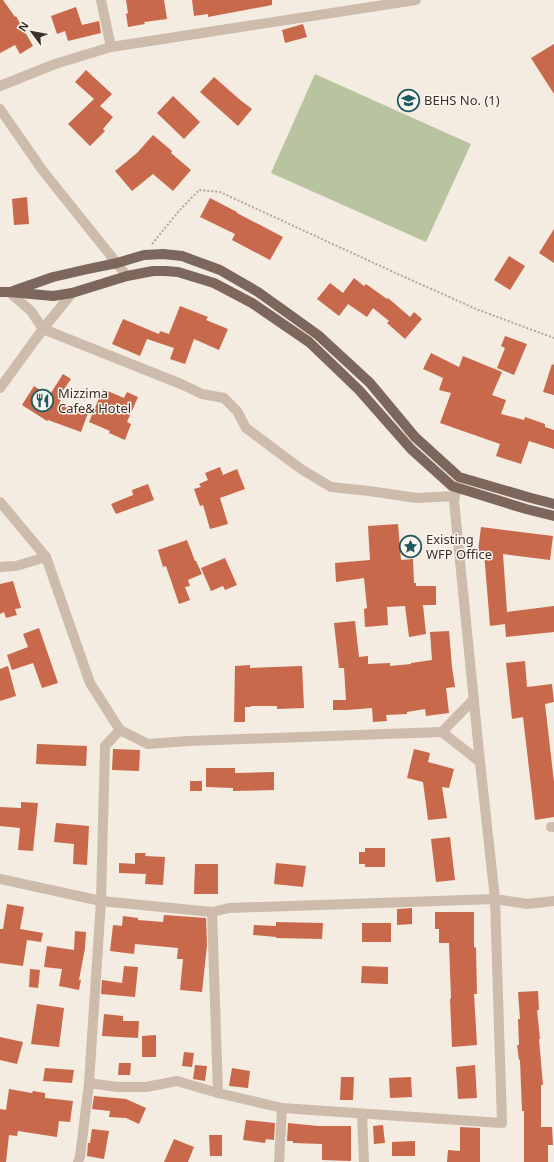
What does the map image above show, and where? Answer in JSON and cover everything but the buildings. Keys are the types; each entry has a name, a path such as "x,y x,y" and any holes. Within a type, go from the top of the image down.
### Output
{"main road":[{"path":"4,292 88,268 117,263 144,254 182,256 220,270 258,292 318,334 370,383 415,437 459,477 554,504"},
{"path":"4,292 53,296 72,293 128,276 153,271 178,272 214,283 252,303 309,342 359,390 411,449 452,486 456,492 554,516"}],"street":[{"path":"101,0 111,47"},
{"path":"0,86 54,64 111,47 416,0"},
{"path":"0,109 43,171 128,276"},
{"path":"4,292 31,311 43,329 181,384 202,394 224,398 237,410 246,428 301,469 331,488 369,491 417,498 456,492"},
{"path":"0,388 43,329 72,293"},
{"path":"89,1083 117,1087 146,1087 177,1081 218,1093 282,1108 502,1123 495,899 454,501 459,477"},
{"path":"0,502 46,557 90,682 120,730 148,744 189,741 442,732 480,762"},
{"path":"0,567 16,566 46,557"},
{"path":"442,732 474,700"},
{"path":"78,1162 80,1157 89,1083 101,901 104,746 120,730"},
{"path":"0,879 101,901 212,912 229,908 495,899 528,904 554,901"},
{"path":"212,912 218,1093"},
{"path":"278,1162 282,1108"},
{"path":"362,1114 364,1162"}],"path":[{"path":"144,254 179,210 199,190 220,192 476,309 554,338"}],"green space":[{"path":"315,74 471,144 426,242 271,173"}],"place":[{"name":"BEHS No. (1)","path":"408,100"},
{"name":"Mizzima Cafe& Hotel","path":"42,400"},
{"name":"Existing WFP Office","path":"410,546"}]}
